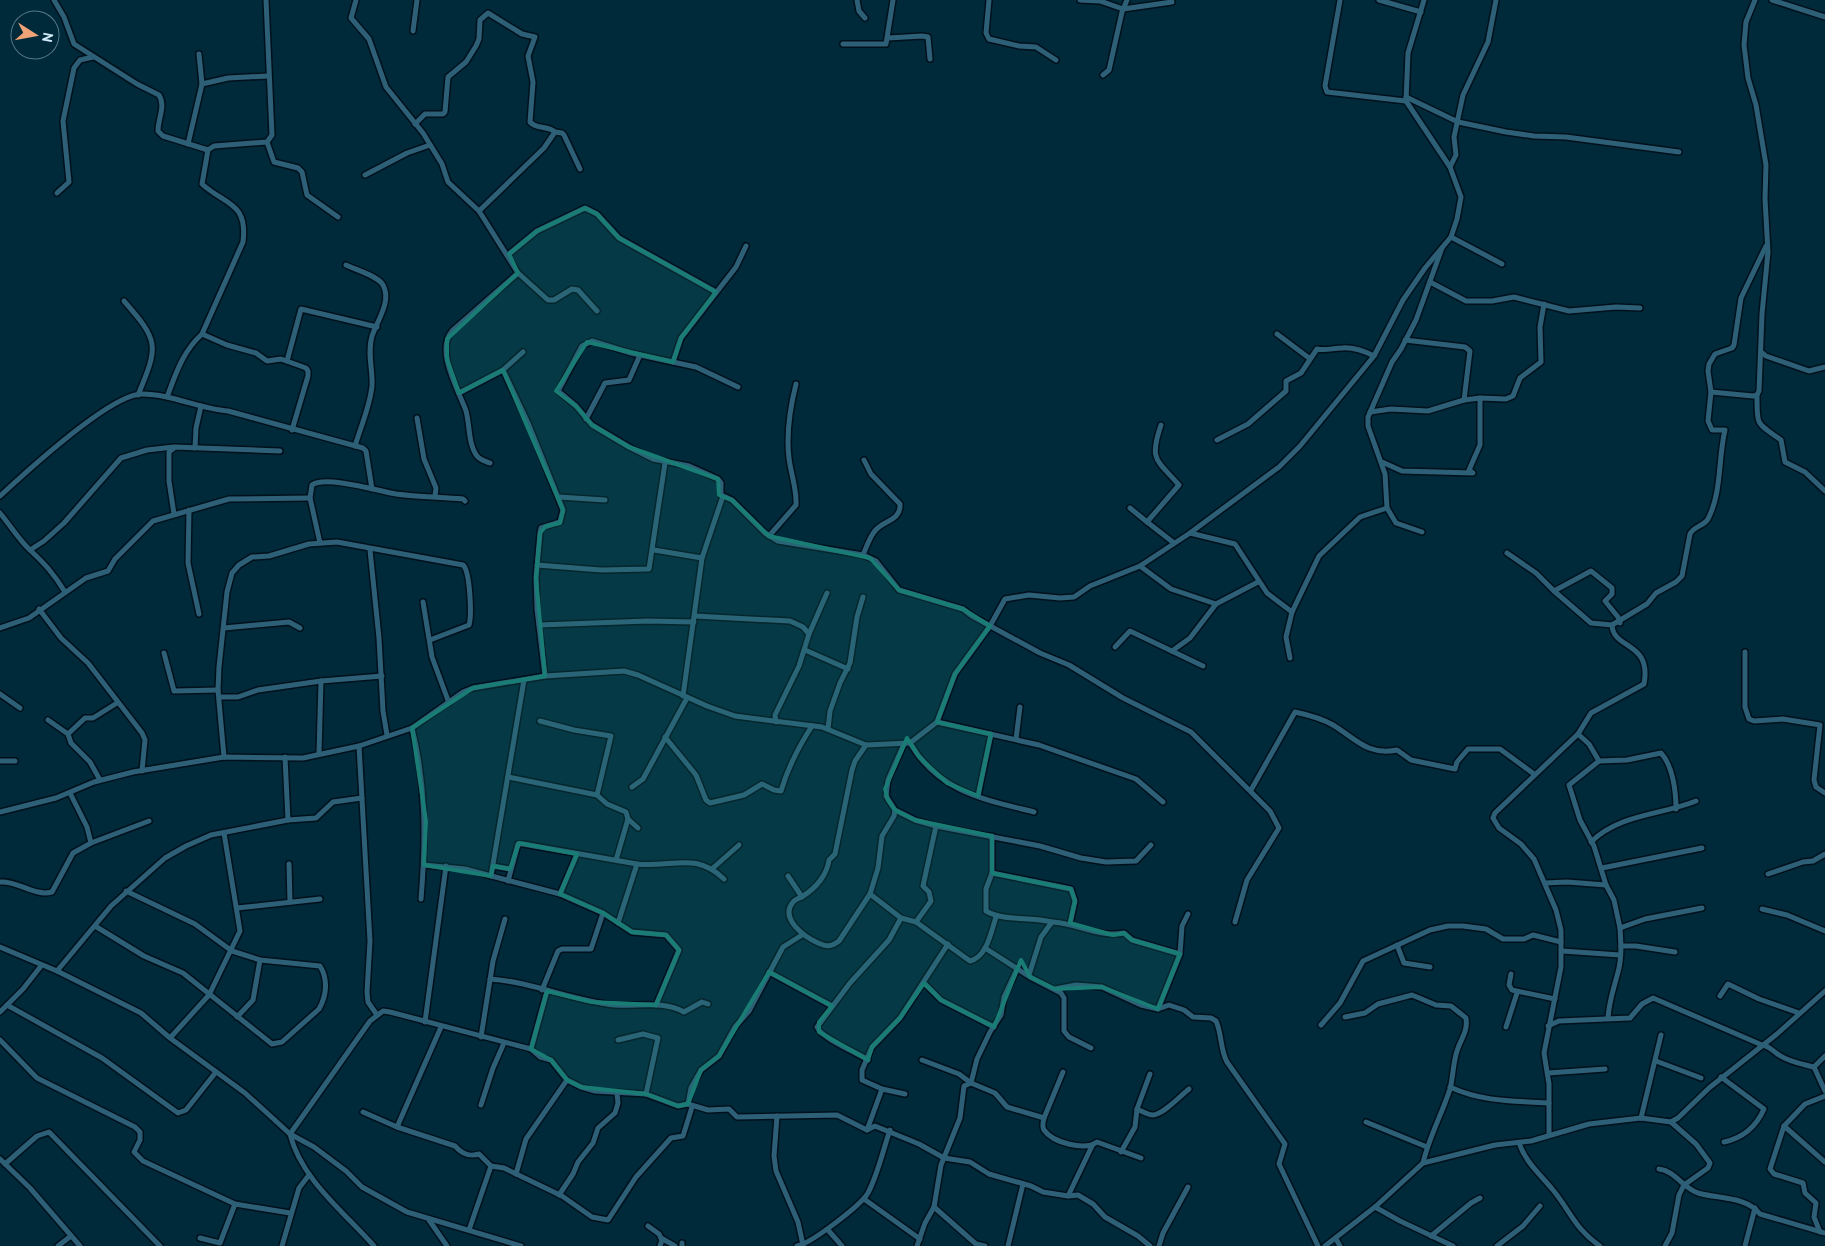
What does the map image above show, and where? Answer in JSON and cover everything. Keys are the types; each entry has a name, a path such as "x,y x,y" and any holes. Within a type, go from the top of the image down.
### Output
{"street":[{"path":"54,0 67,25 71,41 93,57 159,95 163,107 158,122 158,131 163,136 208,150"},
{"path":"266,0 272,135 268,142 274,162 298,168 302,172 307,195 338,217"},
{"path":"356,0 351,18 369,40 386,87 412,118 430,145 442,164 448,182 479,210 509,254 518,272 548,300 554,300 572,288 578,290 597,311"},
{"path":"413,31 417,0"},
{"path":"857,0 859,11 865,18"},
{"path":"843,44 886,44 893,0"},
{"path":"989,0 986,33 989,39 1018,46 1036,47 1056,60"},
{"path":"1080,0 1100,1 1123,9 1172,2"},
{"path":"1103,75 1109,70 1123,9 1127,0"},
{"path":"1340,0 1324,86 1327,92 1406,99 1458,122 1534,136 1566,137 1679,152"},
{"path":"1379,0 1421,12"},
{"path":"0,812 70,794 100,780 142,771 224,757 303,758 319,753 359,746 412,728 473,688 545,676 631,672 685,697 735,716 828,729 866,745 910,743 937,722 955,674 990,626 1005,599 1029,595 1060,598 1074,597 1090,586 1140,566 1190,533 1279,467 1300,446 1374,356 1403,300 1425,268 1451,237 1457,220 1461,197 1450,167 1406,99 1407,58 1424,0"},
{"path":"1450,167 1456,155 1454,138 1463,95 1488,42 1496,0"},
{"path":"1755,0 1746,22 1744,45 1748,78 1756,105 1766,165 1764,199 1767,246 1761,352 1763,358 1757,395 1757,414 1760,424 1765,431 1781,440 1785,462 1805,472 1825,491"},
{"path":"1772,0 1825,17"},
{"path":"415,124 425,114 443,114 446,112 448,77 466,62 479,39 480,20 488,13 522,34 535,37 528,56 533,82 530,122 535,126 562,132 580,169"},
{"path":"888,38 928,37 930,59"},
{"path":"188,144 202,84 199,54"},
{"path":"57,193 69,182 63,121 72,77 80,60 93,57"},
{"path":"202,84 231,78 268,76"},
{"path":"479,210 531,161 556,132"},
{"path":"167,398 183,356 193,342 202,334 243,242 245,229 241,216 227,200 202,184 208,150 214,146 268,142"},
{"path":"365,174 407,153 430,145"},
{"path":"509,254 537,230 585,208 598,214 619,238 716,292"},
{"path":"1451,237 1502,264"},
{"path":"673,362 681,338 696,322 736,267 746,246"},
{"path":"1507,553 1536,573 1591,623 1612,625 1620,622 1647,604 1656,593 1676,582 1682,576 1692,529 1707,522 1712,510 1725,430 1712,430 1709,425 1711,392 1709,364 1715,354 1732,348 1734,345 1740,298 1767,246"},
{"path":"1422,532 1396,523 1387,508 1382,462 1368,426 1370,412 1392,362 1416,320 1442,248"},
{"path":"346,266 383,284 386,292 377,327 372,337 369,362 372,387 355,446"},
{"path":"490,463 481,459 474,449 466,411 447,360 449,334 518,272"},
{"path":"1430,282 1466,301 1492,301 1514,297 1569,311 1616,307 1640,308"},
{"path":"124,301 142,321 152,340 149,366 138,395"},
{"path":"1370,412 1391,409 1428,411 1464,400 1480,398 1506,399 1513,396 1520,378 1541,362 1540,327 1544,304"},
{"path":"286,361 302,309 377,327"},
{"path":"202,334 227,345 256,353 267,361 274,359 286,361 308,371 292,430"},
{"path":"1277,334 1309,358"},
{"path":"738,387 696,367 640,355 592,340 582,346 558,391 576,406 586,419 629,447 665,463 689,466 718,479 721,483 720,492 723,496 732,500 769,536 778,541 863,555 876,562 899,590 963,609 1040,653 1069,665 1123,698 1191,732 1251,790 1270,811 1279,828 1247,880 1235,922"},
{"path":"1405,340 1465,347 1470,351 1464,400"},
{"path":"1217,440 1248,424 1286,391 1286,381 1301,373 1309,358 1317,349 1343,348 1361,350 1374,356"},
{"path":"459,393 503,370 523,352"},
{"path":"586,419 605,383 628,380 640,355"},
{"path":"1763,358 1809,371 1825,367"},
{"path":"503,370 559,497 562,516 560,522 541,528 537,565 537,609 545,676"},
{"path":"769,536 796,505 795,486 789,458 789,429 790,408 796,384"},
{"path":"1711,392 1757,395"},
{"path":"0,496 58,444 132,395 187,401 355,446 366,451 372,489"},
{"path":"1382,462 1402,471 1473,473 1470,470 1480,445 1480,398"},
{"path":"194,448 201,406"},
{"path":"417,418 424,459 436,488 435,496"},
{"path":"1147,522 1180,484 1156,460 1153,447 1161,424"},
{"path":"168,452 174,447"},
{"path":"30,550 44,541 64,523 121,458 147,450 174,447 280,451"},
{"path":"161,448 168,452"},
{"path":"168,452 169,481 174,514"},
{"path":"863,555 874,532 897,516 901,510 900,504 871,474 864,460"},
{"path":"537,565 646,571 651,564 654,550 656,516 665,463"},
{"path":"320,543 310,498 312,485 316,482 335,482 398,494 463,499 465,502"},
{"path":"632,787 643,779 685,697 702,558 723,496"},
{"path":"559,497 605,500"},
{"path":"0,628 29,618 39,609 86,578 108,571 115,559 143,528 153,521 237,498 310,498"},
{"path":"1130,508 1174,543"},
{"path":"1290,658 1286,637 1292,612 1319,556 1360,517 1387,508"},
{"path":"189,510 188,569 199,614"},
{"path":"0,513 30,550 40,558 65,592"},
{"path":"1190,533 1235,544 1258,582 1267,593 1292,612"},
{"path":"224,757 218,690 227,592 232,573 238,565 252,557 269,556 320,543 338,542 370,550 426,557 466,567 471,617 469,625 430,640"},
{"path":"370,550 382,676 383,711 388,735"},
{"path":"654,550 702,558"},
{"path":"1140,566 1171,589 1216,604"},
{"path":"1554,591 1591,571 1612,588 1612,594 1605,600 1620,622"},
{"path":"1172,651 1190,638 1216,604 1258,582"},
{"path":"776,722 775,715 805,650 809,634 827,593"},
{"path":"828,729 830,712 848,669 863,597"},
{"path":"423,602 434,665 448,703"},
{"path":"39,609 61,638 88,663 117,703 136,723 145,740 142,771"},
{"path":"539,625 695,619 790,621 803,627 809,634"},
{"path":"224,628 289,622 300,628"},
{"path":"1549,1134 1548,1073 1544,1053 1548,1026 1556,999 1562,951 1556,910 1534,858 1521,844 1499,828 1493,818 1494,813 1578,734 1592,713 1644,684 1646,674 1642,658 1615,635 1612,625"},
{"path":"1115,647 1130,631 1203,666"},
{"path":"805,650 848,669"},
{"path":"1745,652 1745,707 1749,719 1783,719 1820,725 1814,780 1816,787 1825,793"},
{"path":"164,653 174,691 218,690"},
{"path":"220,698 238,697 258,690 321,681 382,676"},
{"path":"491,876 524,680"},
{"path":"319,753 321,681"},
{"path":"0,694 20,708"},
{"path":"68,734 85,718 93,718 117,703"},
{"path":"1016,739 1020,707"},
{"path":"1251,790 1295,712 1314,716 1370,749 1384,752 1397,750 1411,760 1455,769 1457,762 1468,749 1496,748 1534,774"},
{"path":"48,720 68,734 71,743 90,762 100,780"},
{"path":"540,721 574,730 611,736 597,795"},
{"path":"937,722 1016,739 1136,779 1163,802"},
{"path":"665,737 696,775 706,800 710,803 744,795 762,784 774,790 781,790 794,761 796,749 812,726"},
{"path":"412,728 418,753 425,812 421,899"},
{"path":"978,796 991,734"},
{"path":"1578,734 1589,744 1599,761"},
{"path":"910,743 918,757 947,783 961,792 1034,812"},
{"path":"904,744 885,789 886,796 895,810 915,820 936,826 1040,846 1080,858 1106,862 1136,862 1151,845"},
{"path":"866,745 855,761 852,770 835,854 829,860 828,870 811,891 793,901 790,918 802,935 826,946 833,946 839,941 870,894 878,868 882,836 894,816 895,810"},
{"path":"359,746 370,940 368,1002 377,1015"},
{"path":"1608,1018 1609,1001 1618,971 1621,946 1620,928 1614,900 1606,885 1602,868 1591,842 1580,820 1569,785 1599,761 1627,760 1661,753 1667,762 1672,778 1676,809"},
{"path":"285,757 288,820"},
{"path":"0,761 15,762"},
{"path":"508,777 597,795 606,804 626,812 628,819 638,828"},
{"path":"70,794 87,827 91,843"},
{"path":"57,971 110,906 165,858 211,835 288,820 316,818 333,802 362,798"},
{"path":"1591,842 1601,832 1632,819 1650,812 1676,809 1696,801"},
{"path":"616,860 628,819"},
{"path":"0,882 10,882 44,893 52,892 74,853 91,843 149,821"},
{"path":"916,922 931,901 929,892 923,886 936,826"},
{"path":"170,1038 209,995 240,931 224,833"},
{"path":"992,836 992,873 986,889 986,911 996,917 1039,919 1070,924 1113,935 1124,933 1132,940 1180,954"},
{"path":"508,881 518,844 637,864 655,865 688,861 713,868 724,879"},
{"path":"713,868 739,845"},
{"path":"1602,868 1702,848"},
{"path":"560,894 577,854"},
{"path":"1768,874 1803,862 1812,861 1825,854"},
{"path":"289,864 290,902"},
{"path":"618,923 637,864"},
{"path":"424,865 446,866 560,894 603,913 632,932 666,935 679,950 656,1005"},
{"path":"426,1022 446,866"},
{"path":"493,866 510,869"},
{"path":"992,873 1071,889 1075,901 1070,924"},
{"path":"788,876 802,897"},
{"path":"1545,883 1567,882 1606,885"},
{"path":"95,926 144,956 183,974 272,1044 282,1042 319,1009 323,1002 325,974 320,966 260,960 232,950 195,924 126,891"},
{"path":"870,894 901,918 916,922 948,944 958,955 970,961 976,960 986,948 996,917"},
{"path":"237,908 320,899"},
{"path":"1620,928 1644,919 1702,908"},
{"path":"1762,909 1787,915 1825,931"},
{"path":"531,1049 544,991 558,951 562,949 591,949 603,913"},
{"path":"1158,1009 1180,954 1182,926 1188,914"},
{"path":"868,1060 819,1032 817,1027 850,983 889,940 901,918"},
{"path":"481,1037 490,979 505,919"},
{"path":"1028,974 1041,936 1052,922"},
{"path":"1321,1025 1340,1003 1363,961 1430,930 1448,926 1486,930 1504,940 1524,939 1533,935 1561,942"},
{"path":"363,1112 397,1127 455,1146 461,1152 472,1156 480,1154 491,1166 504,1168 559,1195 592,1217 608,1220 636,1177 672,1138 683,1136 690,1106 691,1088 700,1070 719,1056 735,1026 749,1011 784,947 802,935"},
{"path":"905,1094 882,1089 862,1080 862,1070 868,1060 872,1047 900,1018 948,944"},
{"path":"1397,945 1404,963 1430,967"},
{"path":"1621,946 1636,946 1675,952"},
{"path":"0,948 57,971 129,1005 170,1038 245,1093 290,1134 314,1147 346,1171 362,1187 407,1212 521,1246"},
{"path":"986,948 1018,967 1036,981 1055,989 1064,998 1064,1031 1069,1037 1091,1048"},
{"path":"1562,951 1620,955"},
{"path":"236,1016 253,1000 260,960"},
{"path":"0,1012 41,966"},
{"path":"971,1083 977,1059 1001,1015 1004,997 1018,967"},
{"path":"769,972 832,1006"},
{"path":"1511,974 1509,985 1517,993 1556,999"},
{"path":"490,979 518,982 544,991 592,1002 672,1006 684,1012 702,1002 708,1004"},
{"path":"924,982 941,1000 994,1027"},
{"path":"1720,996 1728,984 1759,999 1799,1013"},
{"path":"1055,989 1076,985 1102,987 1142,1005 1158,1009 1169,1005 1184,1010 1193,1017 1211,1018 1216,1021 1222,1041 1222,1054 1226,1062 1285,1144 1279,1164 1318,1246"},
{"path":"1671,1122 1678,1118 1721,1077 1777,1034 1825,991"},
{"path":"1506,1027 1517,993"},
{"path":"1345,1017 1365,1013 1378,1004 1412,995 1436,1005 1451,1006 1466,1018 1467,1026 1456,1052 1451,1072 1450,1087 1427,1147 1423,1163"},
{"path":"1548,1026 1559,1020 1630,1018 1642,1004 1653,998 1768,1046 1778,1055 1791,1061 1814,1067"},
{"path":"8,1005 102,1058 178,1113 186,1110 216,1072"},
{"path":"290,1134 377,1015 383,1012 390,1012 441,1027 531,1049 540,1057 551,1060 567,1080 581,1087 617,1093 646,1094 678,1106 690,1106 708,1110 729,1108 737,1117 837,1115 867,1130"},
{"path":"397,1127 441,1027"},
{"path":"618,1040 643,1034 658,1038 646,1094"},
{"path":"1641,1118 1661,1034"},
{"path":"0,1040 37,1078 135,1127 140,1132 140,1140 134,1152 143,1161 236,1204 290,1213"},
{"path":"481,1105 493,1068 504,1043"},
{"path":"1814,1067 1825,1056"},
{"path":"922,1060 959,1074 971,1083 994,1093 1007,1107 1044,1118"},
{"path":"1656,1061 1701,1078"},
{"path":"1814,1067 1825,1091"},
{"path":"1548,1073 1605,1069"},
{"path":"1063,1072 1044,1118 1043,1128 1045,1132 1067,1144 1092,1146"},
{"path":"1121,1152 1135,1127 1137,1109 1150,1074"},
{"path":"1721,1077 1764,1109 1760,1118 1743,1137 1724,1142"},
{"path":"516,1174 526,1139 567,1080"},
{"path":"916,1246 934,1207 938,1179 944,1158 960,1118 964,1086 971,1083"},
{"path":"1450,1087 1468,1095 1492,1100 1549,1103"},
{"path":"867,1130 882,1089"},
{"path":"1137,1109 1148,1114 1156,1113 1174,1103 1189,1089"},
{"path":"559,1195 574,1174 578,1162 593,1143 598,1128 615,1113 618,1104 617,1093"},
{"path":"1823,1233 1814,1217 1816,1203 1805,1193 1803,1183 1771,1172 1771,1162 1784,1126 1806,1104 1825,1096"},
{"path":"777,1116 774,1156 776,1170 798,1222 800,1246 828,1230 864,1199 872,1183 890,1130"},
{"path":"1325,1246 1375,1207 1423,1163 1495,1145 1518,1143 1589,1124 1641,1118 1671,1122 1696,1144 1710,1163 1708,1168 1684,1185 1679,1195 1672,1233 1665,1246"},
{"path":"1366,1122 1427,1147"},
{"path":"867,1130 875,1126 890,1130 944,1158 970,1162 989,1174 1043,1192 1068,1196 1078,1195 1093,1204 1105,1217 1150,1246"},
{"path":"1784,1126 1825,1162"},
{"path":"5,1164 36,1136 49,1132 160,1246"},
{"path":"290,1134 294,1147 309,1175 374,1246"},
{"path":"1068,1196 1092,1146 1097,1142 1141,1158"},
{"path":"1518,1143 1524,1156 1558,1196 1577,1226 1600,1246"},
{"path":"0,1159 30,1188 80,1246"},
{"path":"469,1230 491,1166"},
{"path":"1659,1169 1671,1172 1684,1185 1698,1193 1726,1198 1755,1208 1760,1214 1823,1233"},
{"path":"282,1246 290,1213 299,1188 309,1175"},
{"path":"1008,1246 1023,1184"},
{"path":"1159,1246 1163,1233 1188,1187"},
{"path":"1431,1236 1471,1203 1480,1198"},
{"path":"864,1199 920,1239"},
{"path":"200,1238 220,1243 236,1204"},
{"path":"1497,1246 1523,1226 1540,1206"},
{"path":"934,1207 976,1244 982,1246"},
{"path":"1375,1207 1400,1222 1452,1246"},
{"path":"1744,1246 1755,1208"},
{"path":"429,1220 447,1246"},
{"path":"648,1226 660,1238 675,1246"},
{"path":"828,1230 842,1246"},
{"path":"58,1246 72,1236"},
{"path":"660,1238 660,1246"},
{"path":"1336,1239 1340,1246"}],"highlighted area":[{"path":"585,208 597,214 619,238 716,292 681,338 673,362 587,342 556,391 576,406 592,425 629,447 718,479 719,495 732,500 769,536 870,558 899,590 963,609 990,626 955,674 937,722 991,734 978,796 947,783 919,757 907,738 885,789 888,800 895,810 915,820 992,836 992,873 1071,889 1075,901 1070,923 1113,935 1124,933 1132,940 1180,954 1158,1009 1102,987 1055,989 1030,977 1021,960 994,1027 941,1000 924,983 900,1018 872,1047 868,1060 819,1032 819,1022 832,1006 769,972 719,1056 701,1070 688,1104 678,1106 646,1094 581,1087 567,1080 551,1060 531,1049 547,991 592,1002 656,1005 679,950 666,935 632,932 603,913 560,894 577,854 519,843 510,869 493,866 491,876 424,865 426,821 412,728 473,688 545,676 536,578 540,533 546,526 560,523 563,510 503,370 459,393 447,359 447,339 518,273 509,254 537,231"}]}
